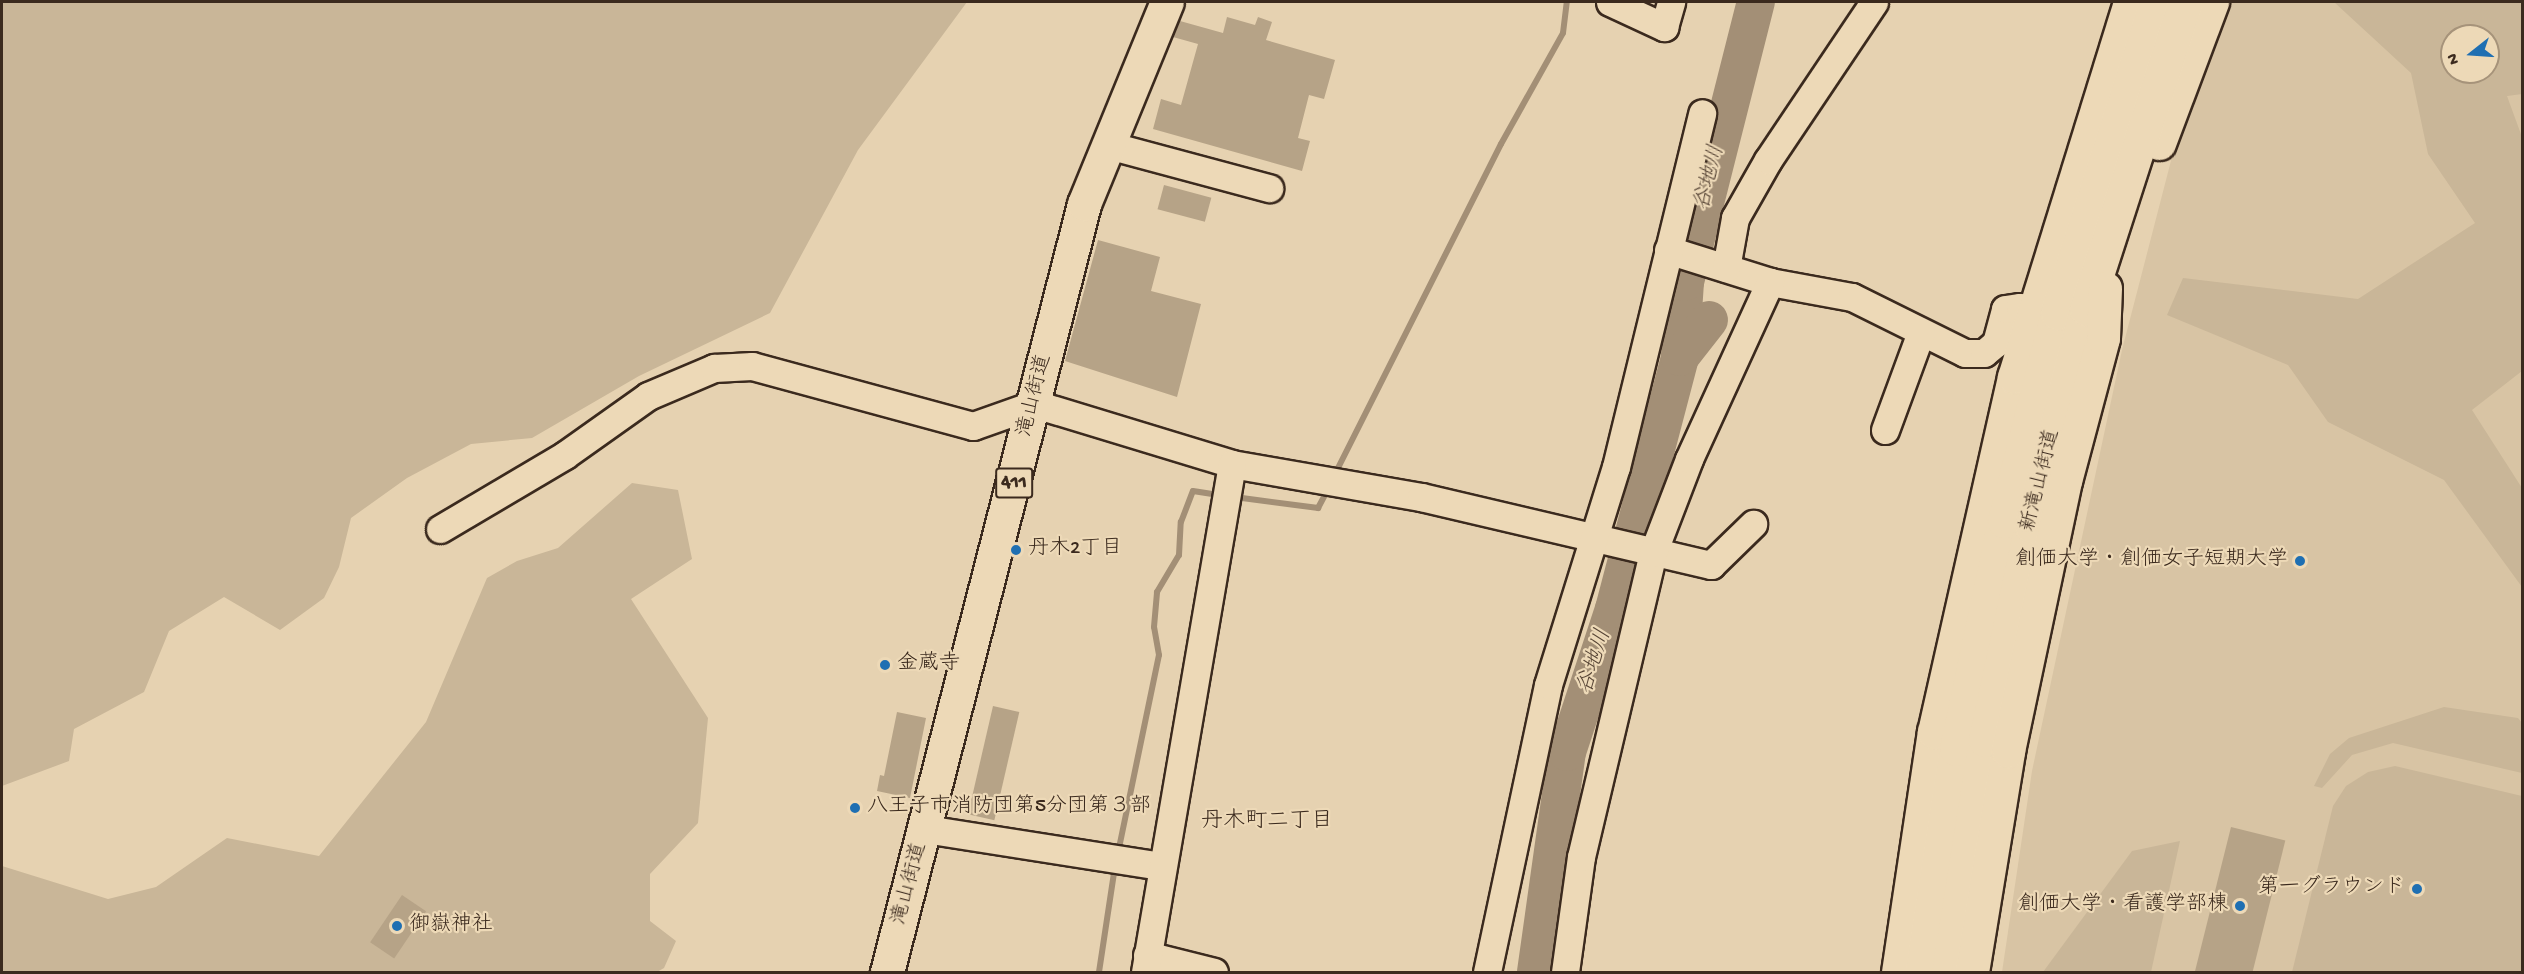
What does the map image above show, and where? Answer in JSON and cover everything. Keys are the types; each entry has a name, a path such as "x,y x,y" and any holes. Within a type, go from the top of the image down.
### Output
{"main road":[{"name":"滝山街道","path":"887,972 1035,404 1084,204 1167,2"},
{"path":"1898,972 1954,632 2033,313 2130,2"},
{"name":"新滝山街道","path":"1922,972 1956,749 2004,521 2058,313 2156,2"},
{"name":"新滝山街道","path":"1948,972 1985,740 2031,526 2086,309 2123,188 2185,2"},
{"path":"2123,188 2150,159 2164,135 2211,2"},
{"path":"1972,972 2010,740 2065,481 2103,338 2108,241"}],"street":[{"path":"1610,2 1664,27 1671,2"},
{"path":"1721,266 1735,218 1768,160 1874,2"},
{"path":"1487,972 1548,685 1601,539 1671,251 1701,113"},
{"path":"1108,145 1269,188"},
{"path":"1671,251 1770,282 1852,297 1965,353 1984,353 1995,343 1999,317 2005,309 2020,306 2033,313"},
{"path":"1565,972 1581,857 1650,551 1689,459 1770,282"},
{"path":"1885,430 1921,332"},
{"path":"440,530 565,455 648,396 714,368 752,366 973,426 1035,404 1232,464 1421,497 1711,565 1753,524"},
{"path":"1214,972 1146,964 1161,866 1232,464"},
{"path":"925,830 1161,866"}],"shaded area":[{"path":"2,2 967,2 858,150 770,313 639,376 532,438 471,444 407,478 351,518 339,567 324,598 280,630 224,597 169,631 144,692 74,729 69,761 2,786"},
{"name":"創価大学・創価女子短期大学","path":"2226,2 2522,2 2522,972 2002,972 2032,771 2122,350 2173,153"},
{"path":"2334,2 2522,2 2522,94 2507,96 2522,137 2522,371 2472,410 2522,488 2522,587 2444,480 2328,422 2288,365 2167,315 2183,278 2358,299 2475,223 2428,154 2411,73"},
{"path":"632,483 678,490 692,559 631,599 708,718 698,823 650,874 650,921 676,941 664,968 657,972 2,972 2,866 108,899 156,887 227,838 319,856 426,722 487,578 517,561 558,548"},
{"path":"2444,707 2518,718 2522,723 2522,773 2393,743 2352,755 2322,788 2314,786 2330,754 2349,738"},
{"name":"第一グラウンド","path":"2395,766 2522,796 2522,972 2292,972 2333,806 2346,786 2368,772"},
{"path":"2180,841 2151,972 2043,972 2132,851"}],"building":[{"path":"1227,17 1255,25 1258,17 1272,22 1266,40 1335,60 1324,99 1309,95 1298,138 1310,141 1302,171 1153,129 1161,99 1181,105 1198,44 1173,37 1180,21 1223,33"},
{"path":"1164,185 1211,198 1205,222 1158,209"},
{"path":"1098,240 1160,257 1151,291 1201,304 1177,397 1065,361"},
{"path":"993,706 1019,712 994,820 968,814"},
{"path":"897,712 926,718 910,798 877,791 880,775 884,776"},
{"name":"創価大学・看護学部棟","path":"2231,827 2285,841 2253,972 2195,972"},
{"name":"御嶽神社","path":"402,895 426,911 394,958 370,942"}],"waterway":[{"path":"1335,474 1501,144 1563,33 1567,2"},
{"name":"谷地川","path":"1680,357 1685,282 1756,2"},
{"name":"谷地川","path":"1536,972 1567,752 1614,609 1680,357 1709,320"},
{"path":"1242,498 1318,508 1329,487"},
{"path":"1119,848 1159,655 1154,627 1157,592 1179,555 1181,522 1193,491 1219,495"},
{"path":"1099,972 1115,866"}],"place":[{"name":"丹木2丁目","path":"1016,550"},
{"name":"創価大学・創価女子短期大学","path":"2300,561"},
{"name":"金蔵寺","path":"885,665"},
{"name":"八王子市消防団第5分団第３部","path":"855,808"},
{"name":"第一グラウンド","path":"2417,889"},
{"name":"創価大学・看護学部棟","path":"2240,906"},
{"name":"御嶽神社","path":"397,926"}],"district":[{"name":"丹木町二丁目","path":"1267,823"}]}
